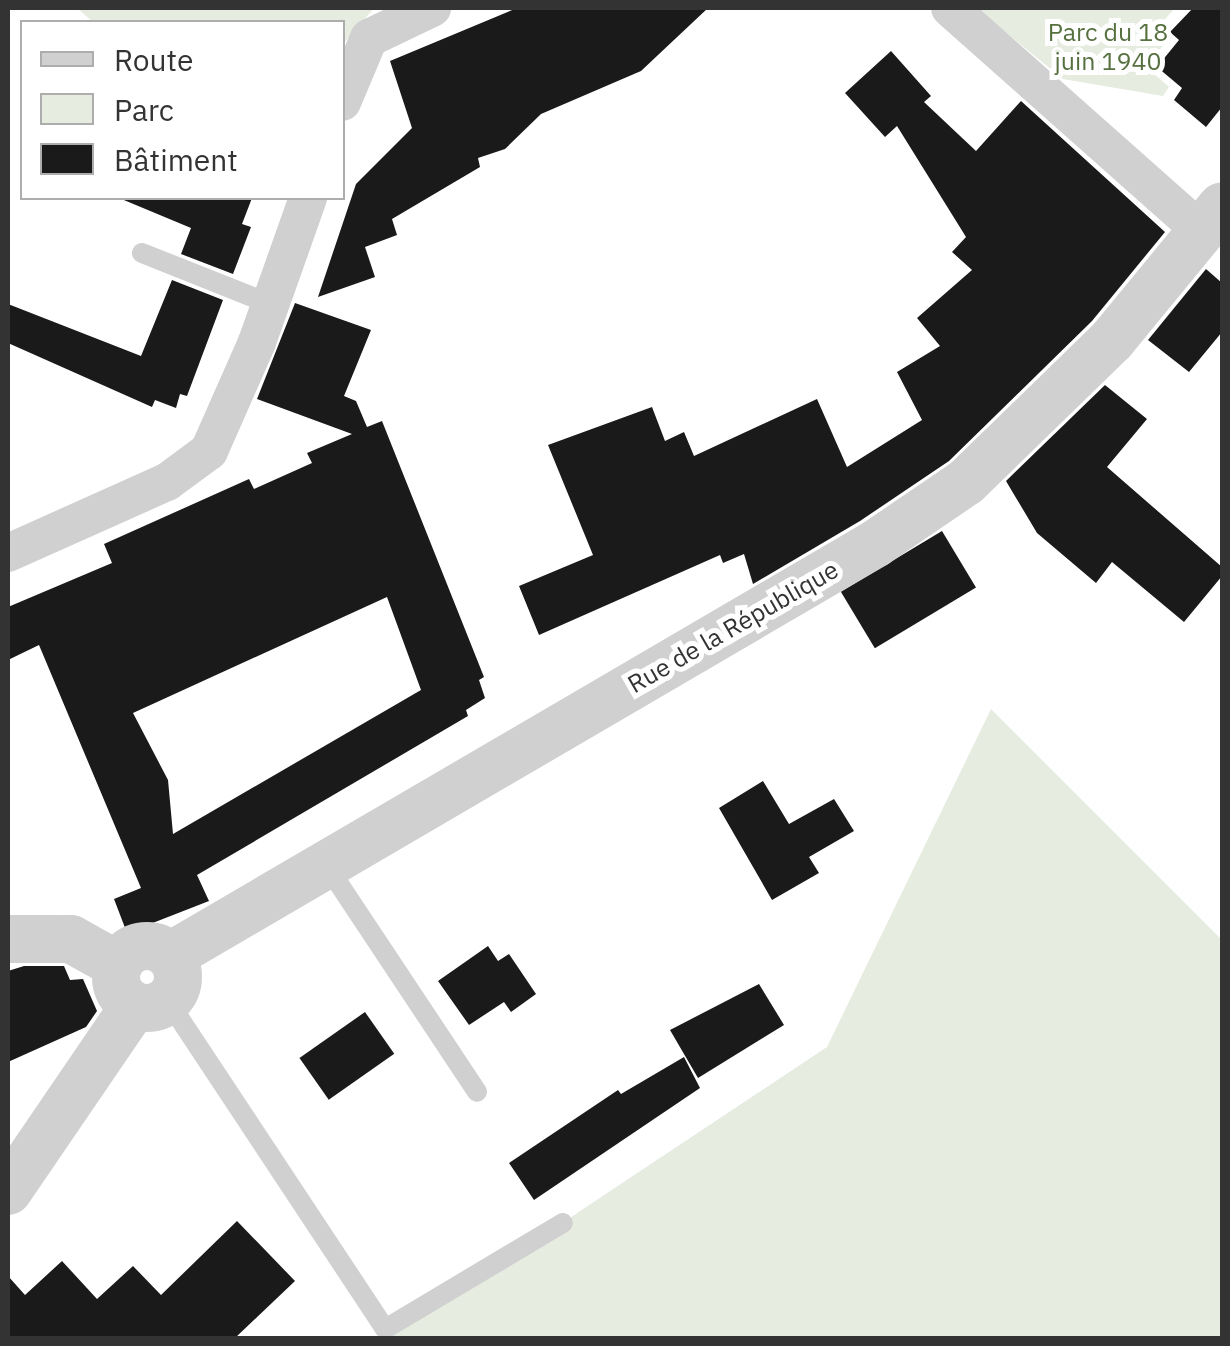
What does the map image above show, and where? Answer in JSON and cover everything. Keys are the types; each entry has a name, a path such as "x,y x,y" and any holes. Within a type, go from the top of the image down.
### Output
{"street":[{"path":"345,95 369,38 432,8"},
{"path":"950,8 1212,219"},
{"path":"8,553 166,482 209,450 270,304 307,200"},
{"name":"Rue de la République","path":"148,982 327,866 876,544 966,482 1112,340 1212,219"},
{"path":"8,939 72,938 148,982 8,1191"}],"lane":[{"path":"142,253 270,304"},
{"path":"327,866 477,1092"},
{"path":"148,982 386,1330 563,1223"}],"green space":[{"path":"77,8 374,8 345,42 345,20 91,20"},
{"name":"Parc du 18 juin 1940","path":"976,8 1175,8 1156,29 1168,40 1145,66 1169,87 1163,96 1063,79"},
{"path":"991,709 1222,940 1222,1338 389,1338 827,1047"}],"building":[{"path":"517,8 708,8 641,71 541,114 505,149 478,158 480,167 392,219 397,235 365,247 375,277 318,297 356,184 412,128 390,61"},
{"path":"1193,8 1222,8 1222,107 1206,127 1174,100 1182,88 1157,67 1179,40 1170,32"},
{"path":"891,51 931,96 924,102 976,151 1021,101 1165,232 1092,321 949,461 860,521 753,584 744,554 723,563 720,555 539,635 519,586 593,555 548,445 652,407 665,441 684,432 694,456 817,399 847,467 922,420 897,372 940,346 917,318 972,270 952,252 966,237 897,126 885,137 845,93"},
{"path":"124,200 251,200 242,224 251,227 233,274 181,254 191,228"},
{"path":"1206,269 1222,283 1222,332 1189,372 1148,340"},
{"path":"172,280 223,300 187,396 180,394 176,408 155,400 152,407 8,343 8,304 141,356"},
{"path":"295,303 371,330 344,396 356,401 367,427 382,421 484,677 479,680 485,698 466,710 468,716 197,875 209,901 127,933 114,899 141,888 39,645 8,660 8,607 112,563 104,544 249,479 254,489 312,463 307,453 352,434 257,399","holes":["387,597 421,690 173,834 168,780 133,713"]},
{"path":"1105,385 1147,419 1107,467 1222,567 1222,576 1184,622 1112,562 1096,583 1037,533 1006,481"},
{"path":"942,531 976,588 875,648 841,592"},
{"path":"763,781 789,824 834,799 854,831 809,857 819,873 772,900 719,808"},
{"path":"488,946 498,961 509,954 536,994 511,1012 504,1002 469,1025 438,981"},
{"path":"24,966 64,966 70,980 83,979 97,1011 86,1027 8,1062 8,971"},
{"path":"759,984 784,1025 698,1078 670,1030"},
{"path":"365,1012 394,1054 329,1100 299,1058"},
{"path":"684,1057 700,1088 534,1200 509,1163 618,1090 621,1094"},
{"path":"237,1221 295,1281 235,1338 8,1338 8,1276 25,1295 62,1261 97,1299 133,1266 161,1295"}]}
